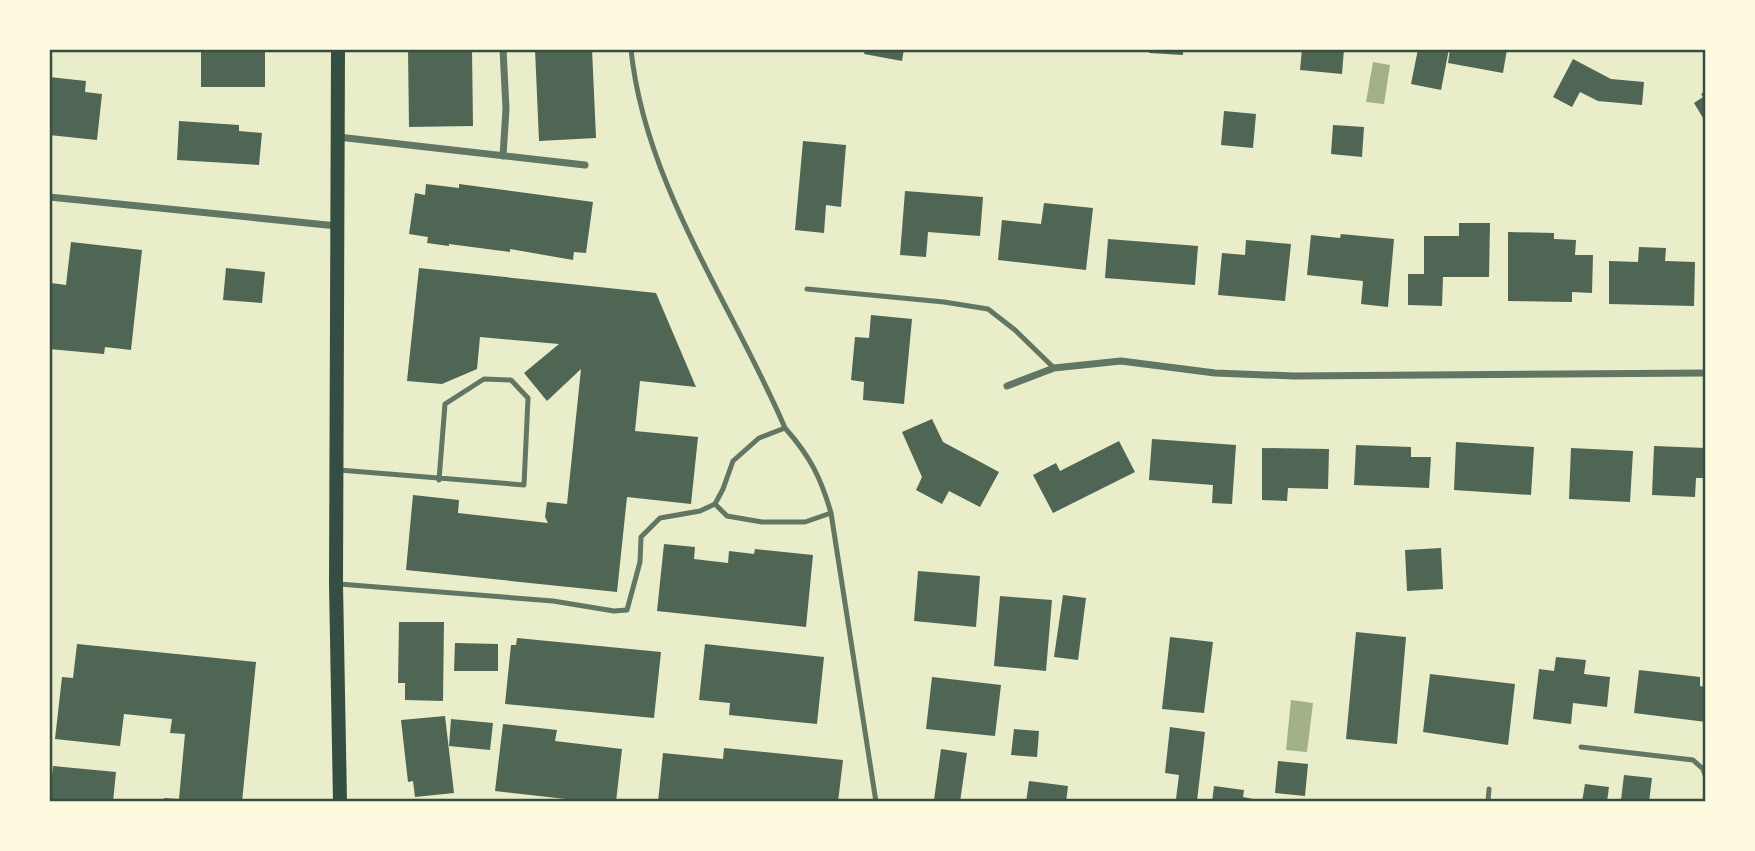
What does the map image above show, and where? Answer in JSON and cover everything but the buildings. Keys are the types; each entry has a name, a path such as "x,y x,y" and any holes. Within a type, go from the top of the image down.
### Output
{"main road":[{"path":"338,49 336,584 340,802"}],"street":[{"path":"503,49 506,109 503,156"},
{"path":"338,137 585,165"},
{"path":"49,197 338,226"},
{"path":"1007,386 1054,368 1121,361 1215,373 1294,376 1706,373"}],"lane":[{"path":"631,49 634,81 657,158 712,281 765,382 785,428 805,450 824,488 831,513 876,802"},
{"path":"807,289 944,302 988,309 1015,330 1054,368"},
{"path":"336,470 439,480 524,485 528,398 511,380 484,379 445,404 439,480"},
{"path":"336,584 553,601 614,611 627,610 639,562 640,537 660,518 700,511 715,504 733,461 759,438 785,428"},
{"path":"715,504 727,516 762,522 805,522 831,513"},
{"path":"1581,747 1693,760 1703,769 1706,778"},
{"path":"1488,802 1489,789"}],"shaded area":[{"path":"1373,62 1390,65 1384,104 1366,102"},
{"path":"1291,700 1313,703 1307,752 1286,750"}]}
